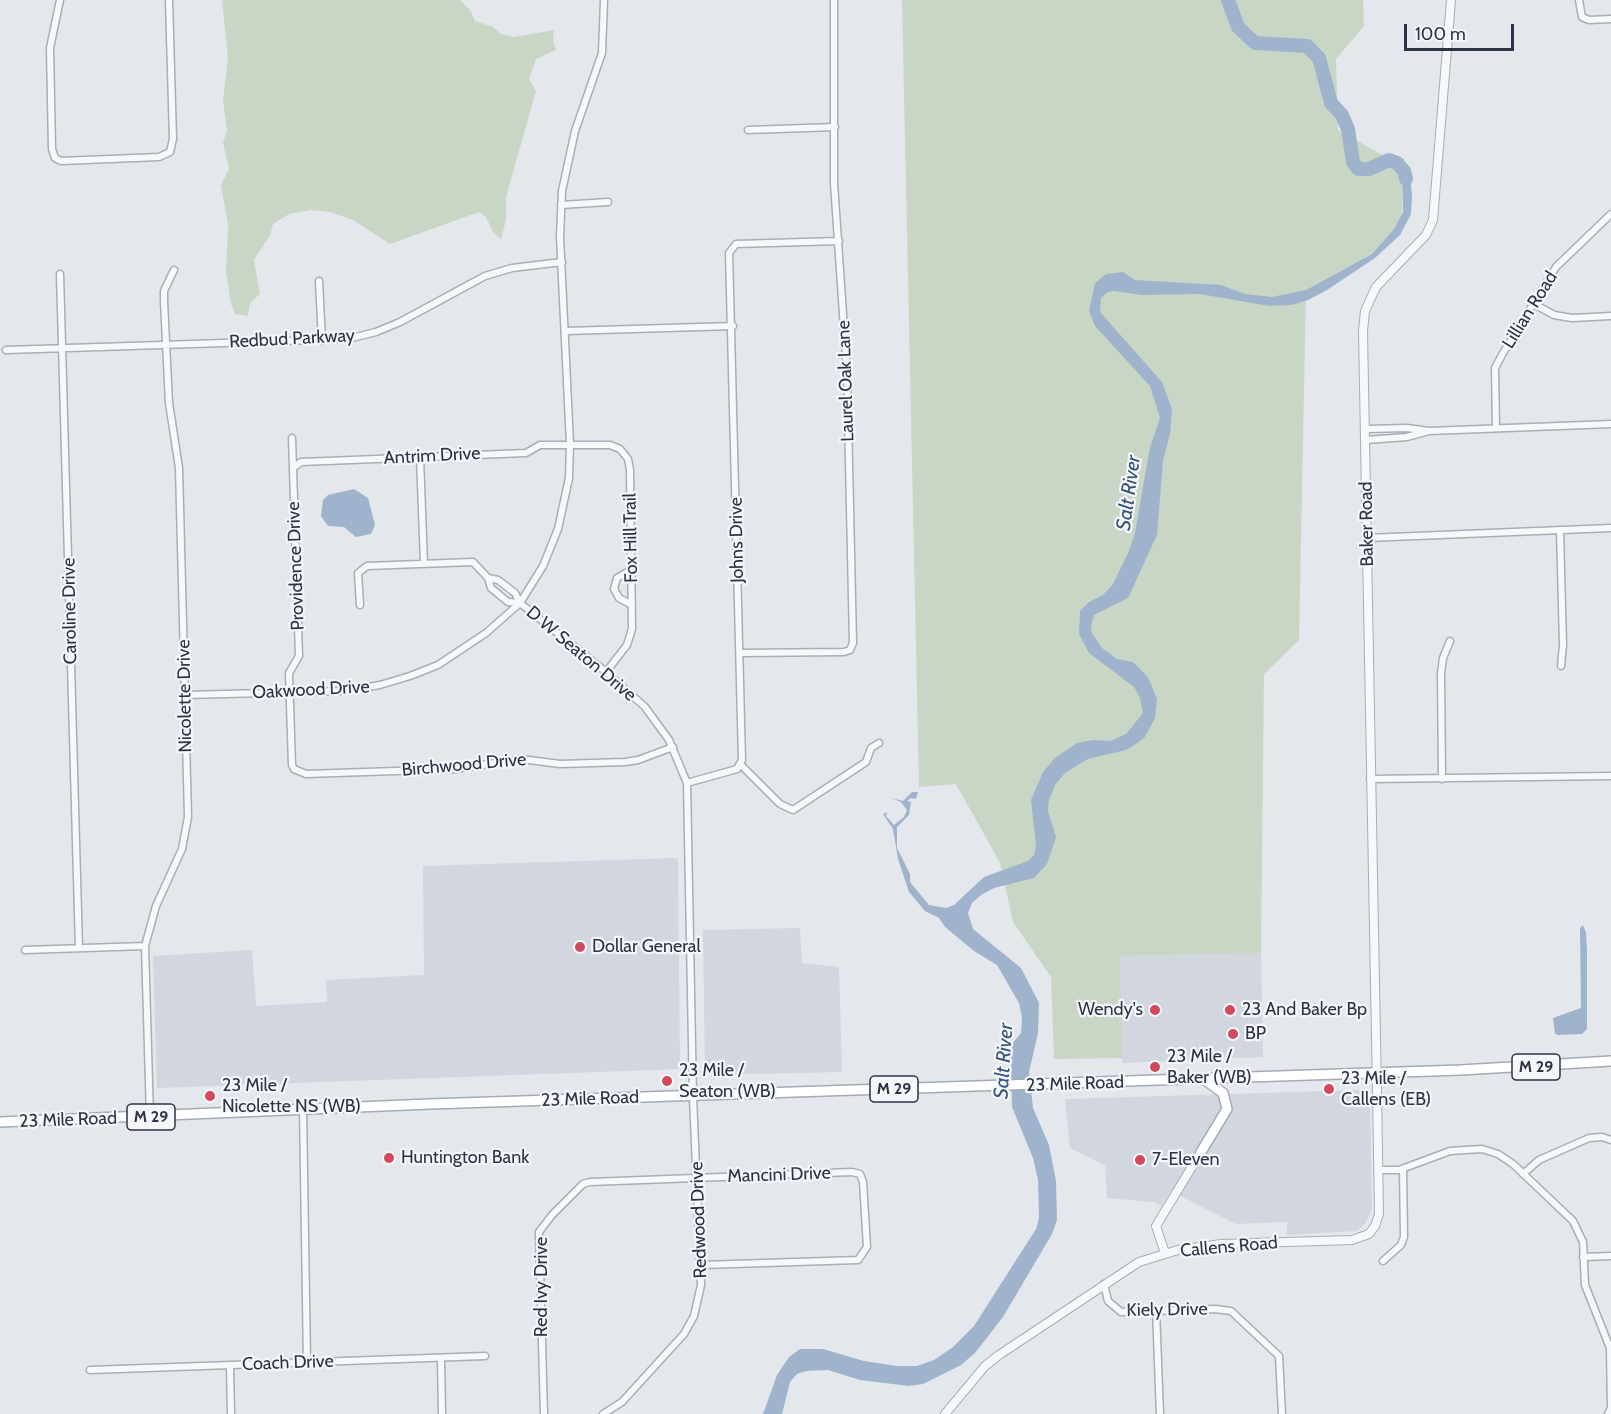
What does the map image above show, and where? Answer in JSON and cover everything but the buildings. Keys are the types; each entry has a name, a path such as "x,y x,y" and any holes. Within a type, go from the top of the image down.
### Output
{"main road":[{"name":"23 Mile Road","path":"0,1122 303,1109 1205,1080 1469,1070 1611,1061"},
{"path":"1201,1152 1227,1109 1223,1093 1205,1080"}],"street":[{"path":"60,0 50,48 52,148 55,158 66,161 159,157 170,152 173,139 169,0"},
{"name":"D W Seaton Drive","path":"604,0 602,53 569,150 561,205 570,444 567,496 558,529 543,566 520,603 606,672 645,707 673,747 687,783 693,1096"},
{"name":"Laurel Oak Lane","path":"740,653 839,652 850,650 853,646 847,372 834,183 834,0"},
{"name":"Baker Road","path":"1377,1072 1363,331 1365,311 1377,287 1426,235 1433,220 1451,0"},
{"path":"1579,0 1582,17 1589,20 1611,20"},
{"path":"748,130 834,128"},
{"path":"561,205 608,202"},
{"name":"Lillian Road","path":"1496,428 1495,368 1567,254 1611,214"},
{"name":"Johns Drive","path":"741,765 730,248 736,244 839,241"},
{"name":"Redbud Parkway","path":"6,350 322,341 376,332 431,306 470,282 500,271 562,262"},
{"name":"Nicolette Drive","path":"150,1117 145,946 156,906 182,849 187,828 179,468 169,403 164,291 174,270"},
{"name":"Caroline Drive","path":"60,274 79,948"},
{"path":"319,281 322,341"},
{"path":"1534,304 1554,315 1572,318 1611,316"},
{"path":"566,331 733,326"},
{"path":"1366,429 1407,428 1429,431 1611,424"},
{"path":"1366,440 1407,437 1429,431"},
{"name":"Providence Drive","path":"290,693 289,673 299,656 292,438"},
{"name":"Antrim Drive","path":"293,468 301,462 526,453 540,445 570,444"},
{"name":"Fox Hill Trail","path":"570,444 614,446 628,459 632,570 631,636 606,672"},
{"path":"420,457 424,564"},
{"path":"1366,538 1611,528"},
{"path":"1560,530 1563,645 1561,666"},
{"path":"360,605 360,570 367,566 473,562 488,578 491,588 508,602 520,603"},
{"path":"632,570 617,578 614,589 619,598 632,605"},
{"path":"488,578 498,580 515,593 520,603"},
{"name":"Oakwood Drive","path":"185,695 361,689 410,676 452,657 486,633 520,603"},
{"path":"1442,779 1441,673 1443,658 1450,641"},
{"name":"Birchwood Drive","path":"290,693 292,765 294,770 302,773 456,769 521,759 560,764 632,761 673,747"},
{"path":"687,783 737,769 741,765 784,807 793,810 866,762 871,748 879,742"},
{"path":"1370,779 1611,776"},
{"path":"25,950 145,946"},
{"name":"Callens Road","path":"945,1414 985,1366 1139,1262 1165,1253 1221,1244 1352,1240 1369,1234 1378,1214 1377,1072"},
{"name":"Redwood Drive","path":"603,1414 622,1402 684,1334 698,1301 702,1265 693,1096"},
{"path":"303,1109 308,1362"},
{"path":"1523,1174 1539,1160 1589,1138 1602,1137 1611,1140"},
{"path":"1378,1170 1403,1169 1450,1151 1482,1149 1498,1154 1573,1221 1580,1231 1585,1285 1610,1348 1611,1408 1608,1414"},
{"path":"1165,1253 1156,1226 1201,1152"},
{"path":"1383,1261 1401,1245 1404,1237 1403,1169"},
{"name":"Mancini Drive","path":"590,1182 852,1172 860,1174 863,1182 867,1247 858,1260 702,1265"},
{"name":"Red Ivy Drive","path":"544,1414 539,1232 552,1215 583,1184 590,1182"},
{"path":"1583,1257 1611,1256"},
{"name":"Kiely Drive","path":"1104,1284 1106,1297 1116,1310 1125,1312 1215,1309 1232,1311 1279,1356 1282,1414"},
{"path":"1156,1311 1160,1414"},
{"name":"Coach Drive","path":"90,1370 485,1356"},
{"path":"441,1358 442,1414"},
{"path":"230,1366 231,1414"}],"shaded area":[{"path":"678,858 680,1069 157,1088 153,956 252,950 256,1006 327,1002 326,980 424,975 423,866"},
{"path":"800,928 802,963 839,967 842,1072 705,1075 703,930"},
{"path":"1261,953 1263,1057 1122,1063 1119,956"},
{"path":"1361,1090 1370,1098 1372,1209 1365,1224 1357,1231 1287,1235 1287,1222 1236,1224 1171,1191 1161,1206 1154,1202 1107,1198 1105,1165 1070,1148 1065,1099"}],"green space":[{"path":"222,0 460,0 470,10 475,21 493,27 501,34 514,37 554,30 553,40 556,50 536,59 529,79 536,91 506,197 506,220 501,239 493,232 486,217 479,212 390,244 353,220 330,212 311,210 289,214 273,224 270,235 254,260 260,294 250,303 248,316 235,314 231,304 226,272 228,225 221,185 229,169 223,143 227,131 223,100 228,59"},
{"path":"902,0 1363,0 1364,26 1336,59 1338,130 1397,163 1402,176 1402,212 1395,229 1372,254 1306,290 1299,640 1264,674 1261,953 1120,956 1122,1058 1054,1059 1051,977 1013,922 1000,863 956,784 919,787"}],"water":[{"path":"1403,158 1410,174 1412,196 1411,214 1400,235 1375,258 1308,300 1291,305 1269,306 1200,294 1141,295 1114,291 1108,292 1101,298 1100,312 1162,382 1172,409 1170,434 1163,461 1157,535 1128,598 1094,615 1091,626 1092,633 1102,648 1117,659 1133,662 1148,677 1157,699 1155,718 1145,737 1136,744 1126,750 1088,759 1065,773 1055,785 1049,800 1048,811 1056,837 1047,864 1034,878 994,888 981,895 972,903 968,913 973,929 1021,968 1039,1003 1038,1033 1029,1072 1033,1108 1049,1145 1056,1181 1057,1220 1052,1234 1003,1317 975,1353 961,1365 923,1384 909,1386 860,1380 828,1370 806,1371 797,1374 790,1382 782,1414 763,1414 777,1375 789,1357 800,1349 823,1349 864,1361 897,1366 917,1366 934,1360 953,1347 974,1326 1036,1229 1039,1218 1038,1180 1033,1158 1012,1107 1011,1051 1012,1044 1021,1033 1022,1017 1019,1003 997,965 974,951 945,927 939,918 925,911 909,892 898,859 893,829 883,814 887,812 886,816 894,825 904,817 907,810 901,802 891,798 903,801 912,792 918,792 916,799 911,798 907,801 911,802 909,815 897,827 897,848 910,874 910,882 929,905 946,908 954,905 984,877 1028,861 1034,855 1036,846 1031,800 1043,772 1055,758 1077,743 1093,740 1110,741 1126,734 1143,713 1140,698 1134,687 1089,653 1079,634 1080,611 1089,602 1103,595 1113,584 1129,551 1135,533 1150,447 1160,418 1150,386 1095,326 1089,311 1095,283 1106,274 1123,272 1135,280 1221,285 1245,294 1272,297 1306,290 1372,254 1394,229 1403,212 1402,176 1397,163"},
{"path":"354,489 368,498 375,525 371,534 356,537 344,527 328,526 321,516 323,500 328,495"},
{"path":"1583,925 1587,951 1587,1029 1582,1034 1558,1035 1555,1034 1553,1018 1581,1008 1580,928"}],"waterway":[{"name":"Salt River","path":"1228,0 1238,27 1255,43 1307,46 1319,58 1331,103 1342,115 1348,129 1353,162 1358,169 1369,169 1389,160 1397,163 1404,171 1406,179"}],"place":[{"name":"Dollar General","path":"580,947"},
{"name":"Wendy's","path":"1155,1010"},
{"name":"23 And Baker Bp","path":"1230,1010"},
{"name":"BP","path":"1233,1034"},
{"name":"23 Mile / Baker (WB)","path":"1155,1067"},
{"name":"23 Mile / Seaton (WB)","path":"667,1081"},
{"name":"23 Mile / Callens (EB)","path":"1329,1089"},
{"name":"23 Mile / Nicolette NS (WB)","path":"210,1096"},
{"name":"Huntington Bank","path":"389,1158"},
{"name":"7-Eleven","path":"1140,1160"}]}
